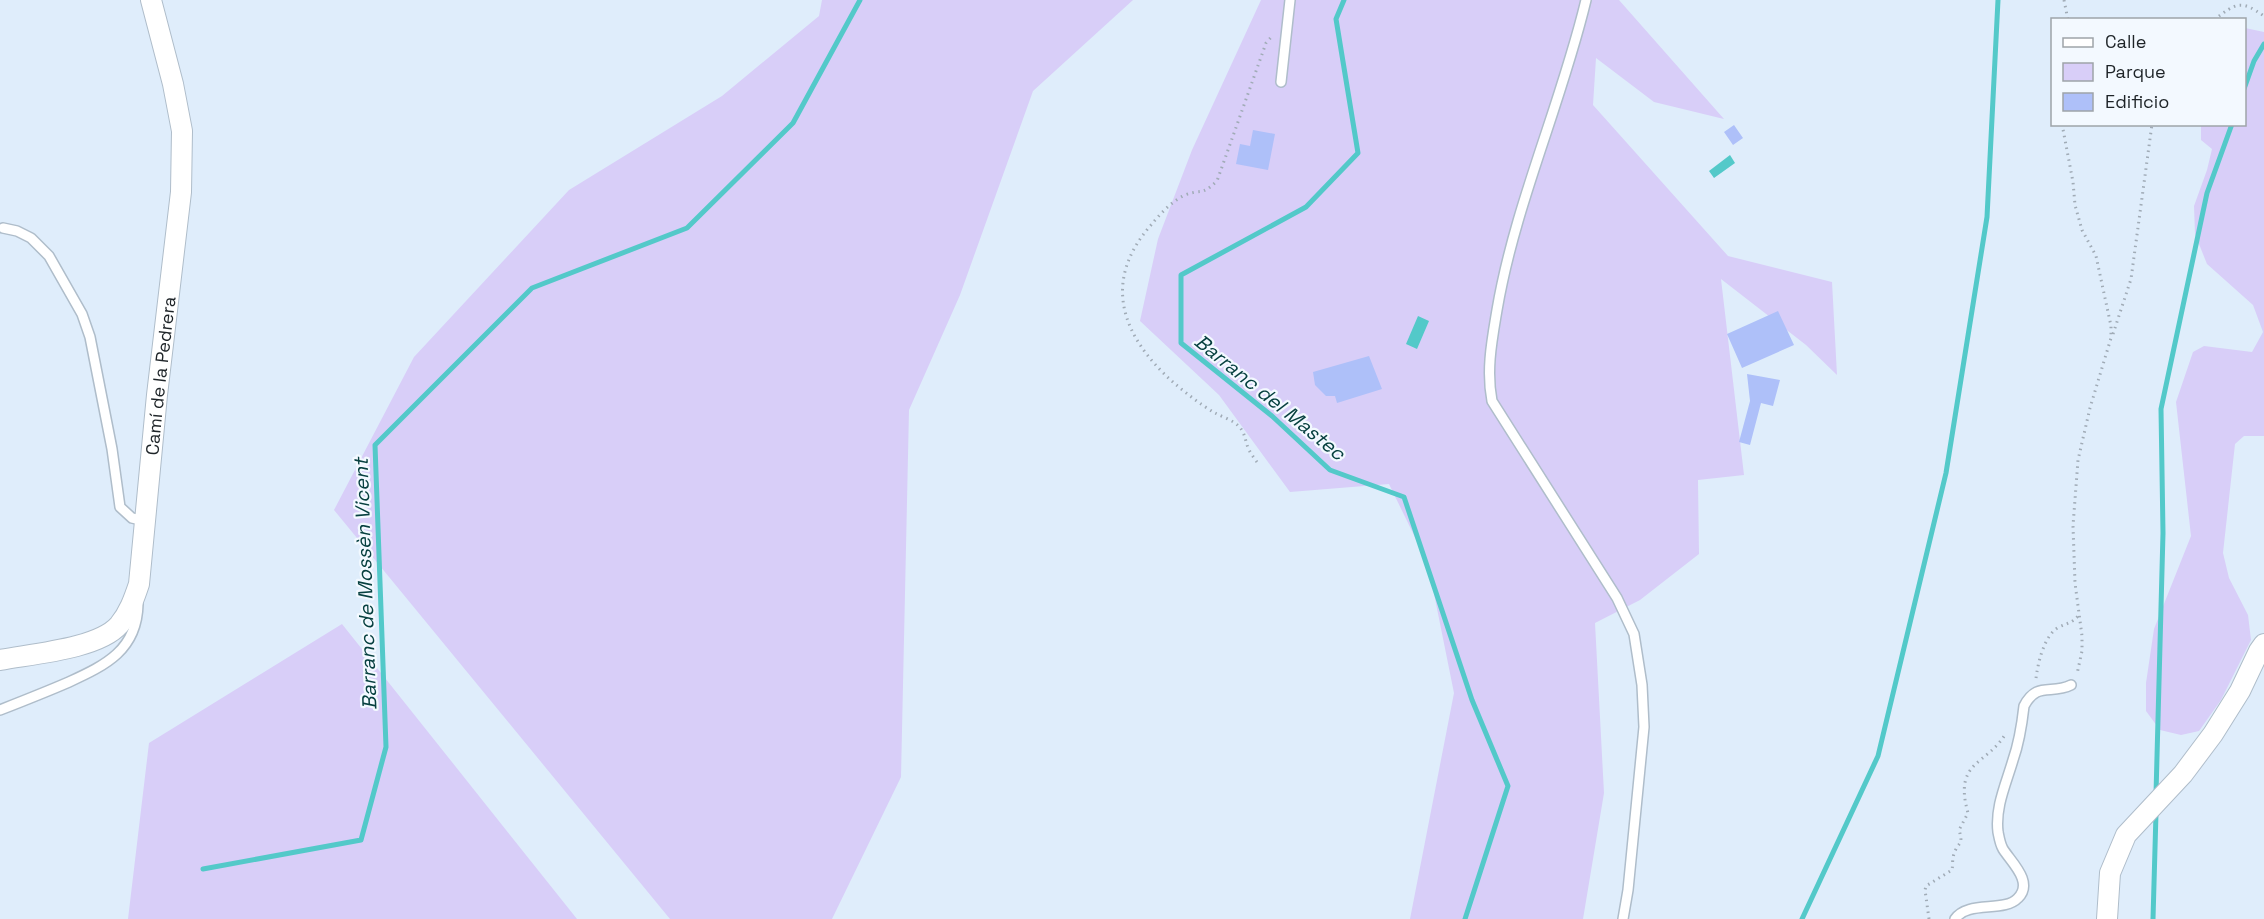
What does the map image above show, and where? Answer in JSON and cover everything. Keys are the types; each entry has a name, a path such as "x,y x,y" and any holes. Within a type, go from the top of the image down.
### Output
{"street":[{"name":"Camí de la Pedrera","path":"0,660 79,646 99,638 117,627 130,608 139,584 158,384 181,192 182,131 173,84 151,0"},
{"path":"2107,919 2110,873 2126,835 2183,774 2213,734 2240,691 2264,644"}],"lane":[{"path":"1281,82 1290,0"},
{"path":"1586,0 1576,42 1504,267 1492,337 1488,381 1492,401 1617,598 1634,634 1642,685 1644,727 1631,868 1623,919"},
{"path":"3,228 17,231 31,238 49,256 82,314 90,337 112,449 120,507 132,518 145,521"},
{"path":"0,710 99,668 117,655 135,628 139,584"},
{"path":"1955,919 1958,914 1967,910 2010,903 2022,892 2021,875 2002,848 1998,835 1999,803 2013,760 2028,698 2035,691 2063,689 2071,685"}],"path":[{"path":"2064,0 2068,18"},
{"path":"2217,18 2232,6 2243,3 2251,5 2264,16"},
{"path":"1257,462 1249,451 1245,433 1235,423 1213,411 1174,383 1146,353 1127,324 1122,298 1128,262 1136,244 1151,225 1170,205 1186,195 1205,192 1217,181 1266,43 1272,35 1287,33"},
{"path":"2062,126 2075,205 2082,230 2096,256 2110,315 2111,338"},
{"path":"2071,685 2076,676 2082,651 2075,583 2073,526 2078,460 2090,408 2131,279 2152,126"},
{"path":"2035,691 2037,668 2047,642 2058,627 2072,624 2079,615"},
{"path":"1929,919 1925,904 1926,886 1952,870 1954,853 1961,844 1959,830 1968,813 1964,801 1968,773 1974,764 2003,739 2013,722 2024,711"}],"green space":[{"path":"822,0 1133,0 1033,91 960,295 909,410 901,777 832,919 670,919 334,510 414,357 569,190 722,96 819,16"},
{"path":"1261,0 1619,0 1724,119 1654,102 1596,58 1593,105 1728,256 1832,282 1837,375 1806,345 1721,279 1744,475 1698,480 1699,554 1640,600 1595,623 1604,793 1583,919 1410,919 1454,693 1428,564 1389,484 1290,492 1219,395 1140,321 1158,239 1192,150"},
{"path":"2246,28 2264,32 2264,436 2244,436 2235,444 2223,553 2229,578 2248,615 2251,640 2221,700 2199,731 2181,735 2160,730 2146,711 2146,683 2154,629 2191,536 2176,402 2193,352 2204,346 2252,352 2263,332 2253,305 2207,264 2195,234 2194,206 2212,149 2201,140 2201,126 2246,126"},
{"path":"342,624 577,919 128,919 149,743"}],"shaded area":[{"path":"1730,155 1735,163 1714,178 1709,171"},
{"path":"1418,316 1429,321 1417,349 1406,344"}],"building":[{"path":"1734,125 1743,138 1733,145 1724,132"},
{"path":"1253,130 1275,134 1268,170 1236,164 1240,144 1250,146"},
{"path":"1778,311 1794,345 1742,368 1727,334"},
{"path":"1369,356 1382,389 1337,403 1335,396 1326,396 1315,385 1313,372"},
{"path":"1747,374 1780,380 1773,406 1761,403 1750,445 1739,442 1750,401"}],"waterway":[{"name":"Barranc de Mossèn Vicent","path":"203,869 361,840 386,747 375,445 532,288 687,228 793,123 860,0"},
{"name":"Barranc del Mastec","path":"1344,0 1336,19 1358,153 1306,207 1181,275 1181,343 1272,416 1330,470 1404,497 1472,700 1508,786 1465,919"},
{"path":"1802,919 1878,756 1946,473 1987,217 1998,0"},
{"path":"2246,83 2254,61 2264,44"},
{"path":"2156,794 2163,533 2161,409 2207,193 2231,126"},
{"path":"2153,919 2156,813"}]}
